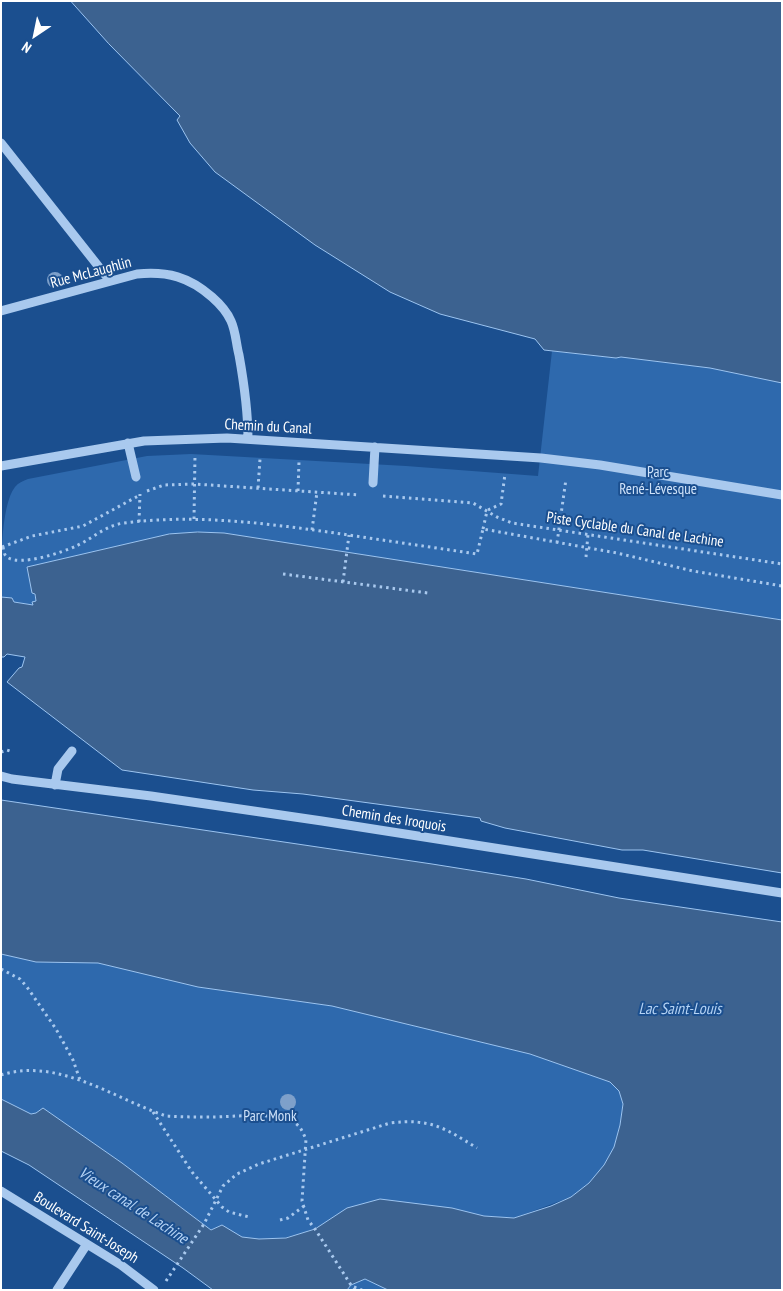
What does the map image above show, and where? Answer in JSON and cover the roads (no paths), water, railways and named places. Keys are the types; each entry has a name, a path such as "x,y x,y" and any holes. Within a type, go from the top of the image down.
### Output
{"street":[{"path":"1,143 110,281"},
{"name":"Rue McLaughlin","path":"1,311 146,273 174,275 193,283 218,303 232,322 244,380 248,413 248,439"},
{"name":"Chemin du Canal","path":"1,466 128,443 175,439 248,439 536,457 600,465 782,495"},
{"path":"128,443 136,476"},
{"path":"373,483 374,447"},
{"path":"55,785 58,769 72,751"},
{"name":"Chemin des Iroquois","path":"1,776 322,821 782,893"},
{"name":"Boulevard Saint-Joseph","path":"1,1191 121,1265 154,1290"},
{"path":"57,1290 87,1244"}],"water":[{"path":"71,1 782,1 782,383 710,368 544,350 535,339 440,314 390,292 315,245 215,172 190,143 177,120 180,116 109,44"},
{"path":"224,533 782,620 782,873 643,850 622,850 505,828 481,821 480,818 303,794 253,790 122,770 7,682 22,667 25,657 7,654 1,657 1,597 12,598 14,602 33,605 32,602 36,601 35,594 32,593 27,567 169,534"},
{"name":"Lac Saint-Louis","path":"1,800 432,864 526,879 619,898 782,922 782,1290 388,1290 365,1279 351,1285 347,1290 213,1290 29,1165 1,1151 1,1099 31,1114 43,1108 122,1163 211,1230 222,1225 242,1237 259,1239 286,1238 315,1229 347,1208 380,1199 452,1208 484,1216 514,1218 551,1206 571,1197 589,1183 604,1165 614,1147 620,1125 623,1104 619,1091 610,1082 530,1054 332,1006 198,987 98,963 36,962 1,954"}],"park label":[{"name":"Parc René-Lévesque","path":"658,482"},
{"name":"Parc Monk","path":"270,1117"}],"water label":[{"name":"Vieux canal de Lachine","path":"133,1206"}]}
